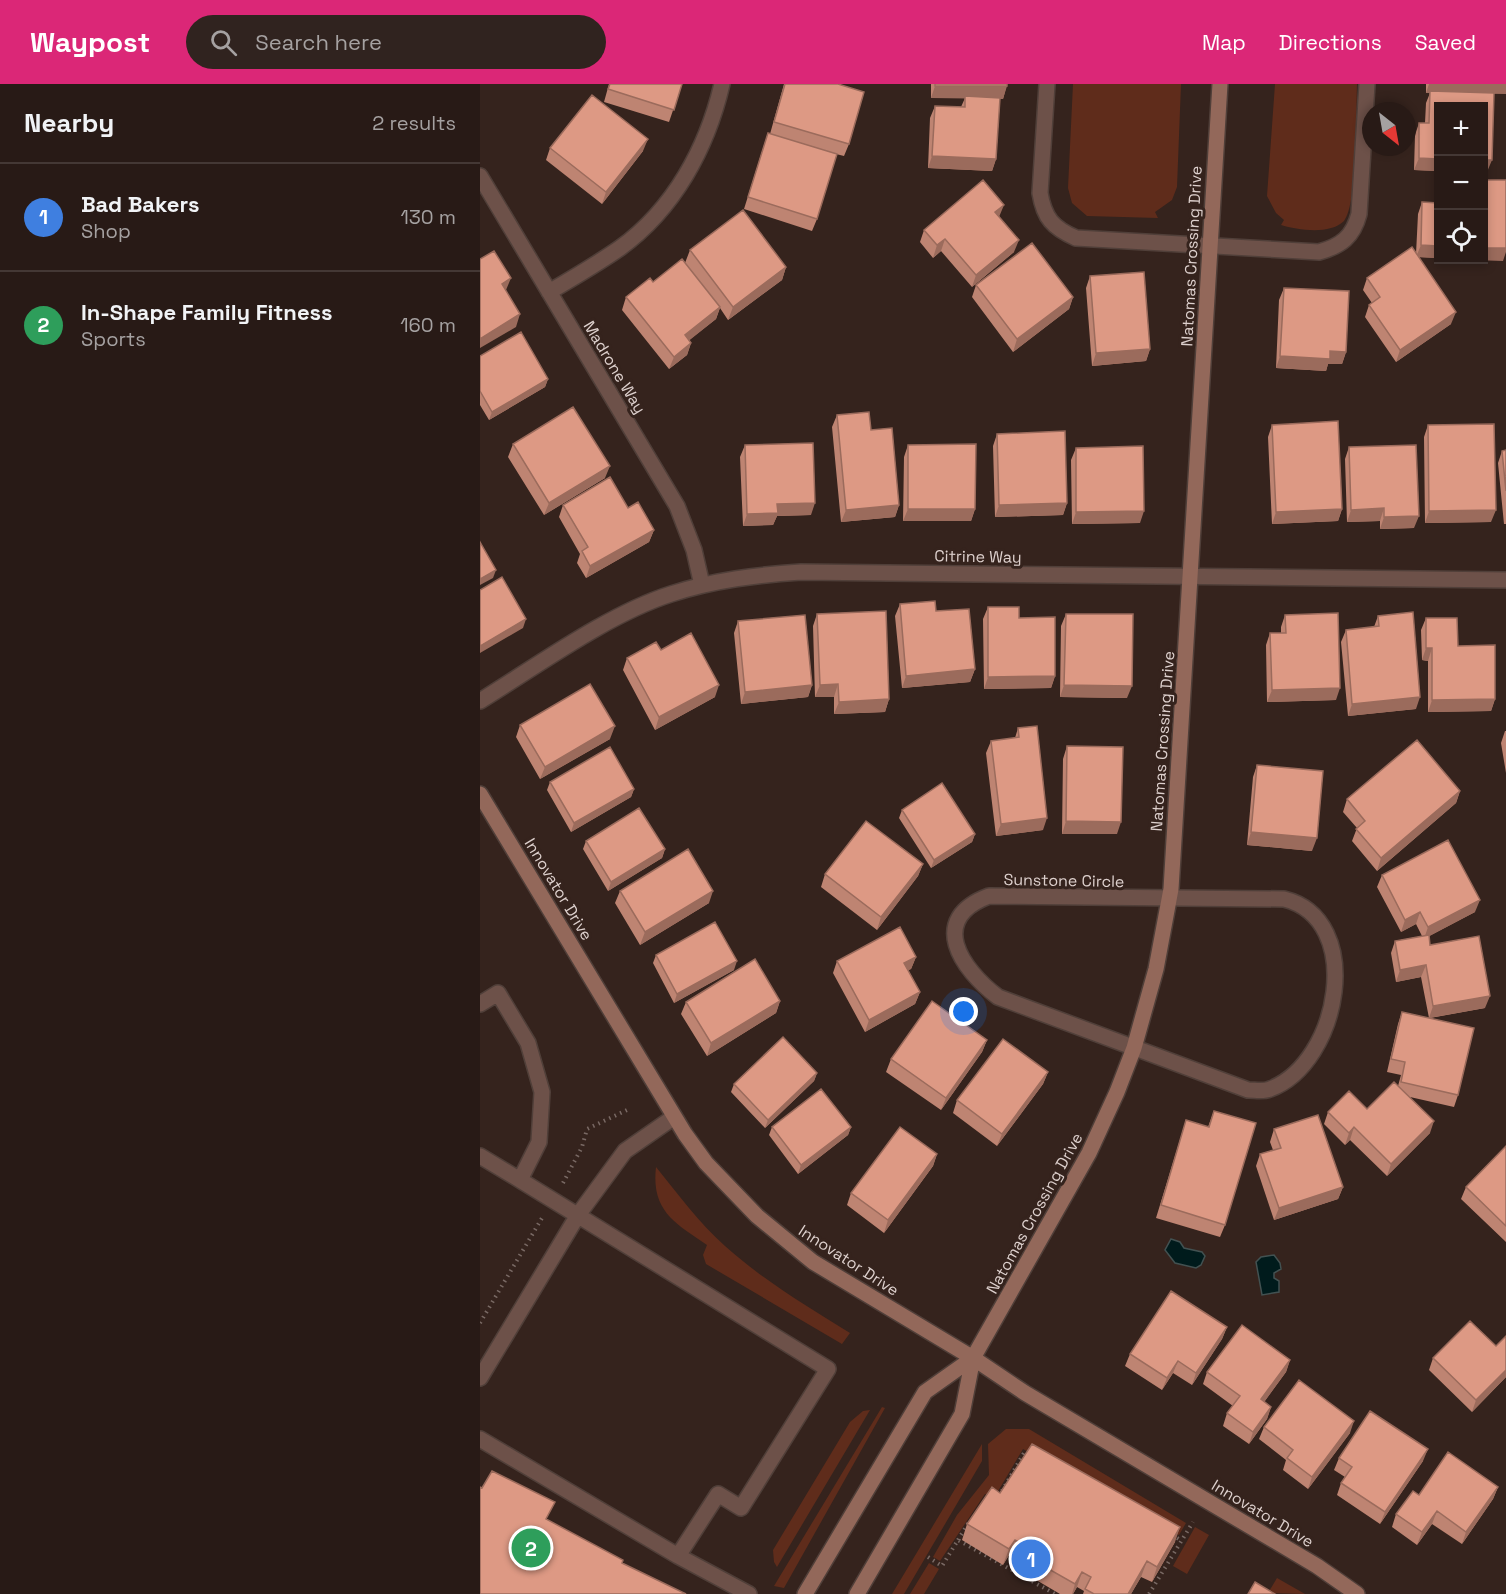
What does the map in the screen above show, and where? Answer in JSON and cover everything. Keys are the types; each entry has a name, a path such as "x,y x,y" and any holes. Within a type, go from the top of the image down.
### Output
{"street":[{"path":"549,292 621,248 648,224 673,195 693,164 714,118 722,84"},
{"path":"1047,84 1040,193 1043,210 1051,224 1059,231 1076,238 1318,252 1335,248 1349,237 1359,214 1367,84"},
{"name":"Natomas Crossing Drive","path":"857,1594 962,1414 973,1358 1089,1153 1134,1048 1156,969 1167,899 1171,889 1220,84"},
{"name":"Madrone Way","path":"480,176 677,506 694,550 702,585"},
{"name":"Citrine Way","path":"480,701 625,613 669,594 748,576 801,572 1506,580"},
{"name":"Innovator Drive","path":"480,794 674,1117 706,1163 757,1216 784,1239 837,1277 973,1358 1025,1393 1317,1566 1357,1594"},
{"name":"Sunstone Circle","path":"1134,1048 998,997 982,985 959,956 954,942 955,927 960,915 973,902 989,896 1167,899"},
{"path":"1134,1048 1248,1090 1268,1090 1285,1082 1308,1060 1323,1036 1330,1016 1335,991 1334,963 1325,933 1314,913 1298,902 1284,899 1167,899"},
{"path":"480,1004 498,993 528,1043 542,1092 539,1142 520,1180"},
{"path":"480,1378 578,1215 625,1151 674,1117"},
{"path":"480,1156 828,1370 741,1508 718,1494 678,1556"},
{"name":"Natomas Crossing Drive","path":"805,1594 925,1392 973,1358"},
{"path":"480,1439 678,1556 749,1594"}],"path":[{"path":"1000,1493 1024,1453 1034,1458"},
{"path":"928,1557 942,1566 975,1514"},
{"path":"1149,1594 1193,1522"},
{"path":"1162,1530 1182,1541"},
{"path":"958,1540 1055,1594"}],"shaded area":[{"path":"1073,84 1181,84 1177,187 1172,200 1155,212 1158,218 1087,216 1072,203 1068,188"},
{"path":"1275,84 1357,84 1352,196 1349,212 1344,221 1331,228 1314,230 1281,225 1284,220 1276,213 1267,196"},
{"path":"656,1167 706,1228 739,1258 785,1292 850,1333 842,1344 706,1264 703,1255 707,1245 675,1222 662,1205 657,1195"},
{"path":"882,1407 885,1408 784,1588 774,1586"},
{"path":"870,1410 777,1567 773,1550 850,1422 863,1411"},
{"path":"1006,1429 1029,1429 1186,1523 1179,1535 1023,1449 994,1498 985,1494 940,1561 933,1557 957,1515 989,1475 988,1444"},
{"path":"982,1444 982,1461 904,1594 892,1594"},
{"path":"1195,1527 1209,1535 1187,1574 1173,1566"},
{"path":"929,1563 939,1569 924,1594 910,1594"},
{"path":"1277,1578 1305,1594 1268,1593"}],"water":[{"path":"1171,1239 1180,1242 1184,1248 1202,1252 1205,1256 1201,1265 1196,1268 1175,1263 1165,1250"},
{"path":"1274,1255 1281,1269 1274,1273 1274,1278 1279,1281 1279,1292 1262,1295 1256,1262 1261,1257"}],"building":[{"path":"610,84 682,84 674,110 608,89"},
{"path":"785,84 838,84 864,92 849,144 774,122"},
{"path":"935,84 1007,84 1007,86 935,86"},
{"path":"1430,91 1494,93 1492,160 1488,160 1488,102 1434,102 1434,159 1419,158 1419,123 1429,123"},
{"path":"592,95 648,139 606,192 550,148"},
{"path":"965,96 1000,98 996,159 932,156 935,106 965,107"},
{"path":"768,133 837,154 817,219 748,197"},
{"path":"983,180 1004,205 995,212 1019,240 976,275 945,239 937,245 924,230"},
{"path":"1488,180 1506,180 1506,248 1488,248"},
{"path":"1422,202 1434,203 1434,246 1421,245"},
{"path":"743,210 786,267 733,307 690,250"},
{"path":"1032,243 1073,297 1017,339 976,285"},
{"path":"1412,247 1456,312 1400,350 1369,305 1380,297 1367,278"},
{"path":"494,251 511,278 502,284 520,314 480,339 480,259"},
{"path":"682,259 720,307 685,335 691,343 674,357 626,297 650,278 653,282"},
{"path":"1144,272 1150,349 1096,353 1090,276"},
{"path":"1284,288 1349,291 1346,352 1330,351 1330,359 1280,356"},
{"path":"521,332 548,379 492,412 480,391 480,356"},
{"path":"573,407 610,466 549,503 513,444"},
{"path":"869,412 871,430 892,428 899,505 846,510 837,415"},
{"path":"1338,421 1342,509 1276,512 1272,425"},
{"path":"1494,424 1496,510 1429,511 1428,425"},
{"path":"1065,431 1067,503 999,505 997,434"},
{"path":"813,443 815,503 777,504 778,513 747,514 745,445"},
{"path":"976,444 975,509 908,509 908,445"},
{"path":"1416,445 1419,516 1384,517 1384,508 1351,510 1349,447"},
{"path":"1143,446 1144,511 1076,512 1076,448"},
{"path":"1506,450 1506,491 1502,451"},
{"path":"610,477 628,508 638,502 654,530 590,566 582,551 588,547 563,505"},
{"path":"480,542 496,570 480,579"},
{"path":"502,577 526,619 480,646 480,590"},
{"path":"935,601 936,611 969,609 975,669 906,676 900,604"},
{"path":"988,607 1019,607 1019,618 1055,617 1055,676 988,677"},
{"path":"886,611 889,699 839,702 838,684 820,685 817,614"},
{"path":"1413,612 1420,697 1352,704 1346,630 1379,626 1378,616"},
{"path":"1338,613 1340,688 1272,690 1270,633 1286,633 1285,615"},
{"path":"1066,614 1133,614 1132,686 1064,685"},
{"path":"805,615 812,685 745,692 738,621"},
{"path":"1426,618 1457,618 1458,646 1495,645 1495,699 1432,700 1432,648 1426,648"},
{"path":"691,633 719,685 659,717 627,658 656,642 661,650"},
{"path":"590,684 615,726 545,767 520,725"},
{"path":"1037,726 1047,818 1001,824 991,741 1019,737 1018,728"},
{"path":"1417,740 1460,791 1381,858 1356,829 1365,821 1347,799"},
{"path":"1067,746 1123,747 1121,822 1066,821"},
{"path":"610,747 634,789 574,823 550,782"},
{"path":"1257,765 1323,771 1317,838 1251,832"},
{"path":"942,783 975,834 934,860 902,810"},
{"path":"639,808 665,849 611,882 586,841"},
{"path":"866,821 923,864 881,917 825,874"},
{"path":"1448,840 1480,900 1428,927 1420,912 1405,920 1382,875"},
{"path":"688,849 713,891 645,932 620,891"},
{"path":"715,922 737,961 677,994 656,955"},
{"path":"900,927 916,957 904,963 920,992 869,1020 837,961"},
{"path":"1429,935 1430,945 1479,936 1490,996 1433,1006 1426,965 1400,970 1395,941"},
{"path":"755,959 780,1001 711,1043 686,1002"},
{"path":"932,1001 987,1040 946,1098 891,1059"},
{"path":"1402,1012 1474,1028 1458,1095 1401,1082 1405,1062 1391,1059"},
{"path":"783,1037 817,1073 768,1120 734,1084"},
{"path":"1003,1039 1048,1072 1002,1134 957,1100"},
{"path":"1394,1082 1434,1121 1391,1164 1354,1127 1349,1133 1328,1112 1349,1091 1367,1109"},
{"path":"821,1089 851,1127 801,1165 772,1127"},
{"path":"1214,1111 1256,1123 1225,1225 1161,1205 1186,1120 1209,1127"},
{"path":"1318,1115 1343,1187 1279,1208 1260,1154 1281,1148 1274,1129"},
{"path":"900,1127 937,1154 888,1220 851,1193"},
{"path":"1506,1146 1506,1226 1466,1187"},
{"path":"1171,1291 1227,1327 1196,1373 1178,1361 1167,1378 1130,1354"},
{"path":"1470,1321 1496,1346 1506,1336 1506,1370 1476,1400 1433,1358"},
{"path":"1242,1325 1290,1360 1261,1399 1271,1407 1253,1432 1227,1413 1240,1396 1207,1372"},
{"path":"1299,1380 1354,1421 1312,1477 1287,1458 1293,1450 1264,1427"},
{"path":"1370,1411 1428,1449 1385,1512 1341,1483 1352,1467 1339,1458"},
{"path":"1032,1444 1180,1527 1157,1567 1147,1561 1128,1594 1094,1594 1085,1589 1091,1577 1082,1572 1075,1584 1031,1559 1036,1552 1015,1540 1009,1549 967,1524 992,1487 1000,1493"},
{"path":"1448,1452 1498,1487 1466,1532 1437,1511 1422,1532 1396,1514 1413,1491 1419,1495"},
{"path":"492,1471 555,1502 546,1519 623,1560 622,1563 686,1594 480,1594 480,1487 482,1488"},
{"path":"1255,1582 1275,1594 1248,1594"}],"place":[{"name":"In-Shape Family Fitness","path":"531,1548"},
{"name":"Bad Bakers","path":"1031,1559"}]}
